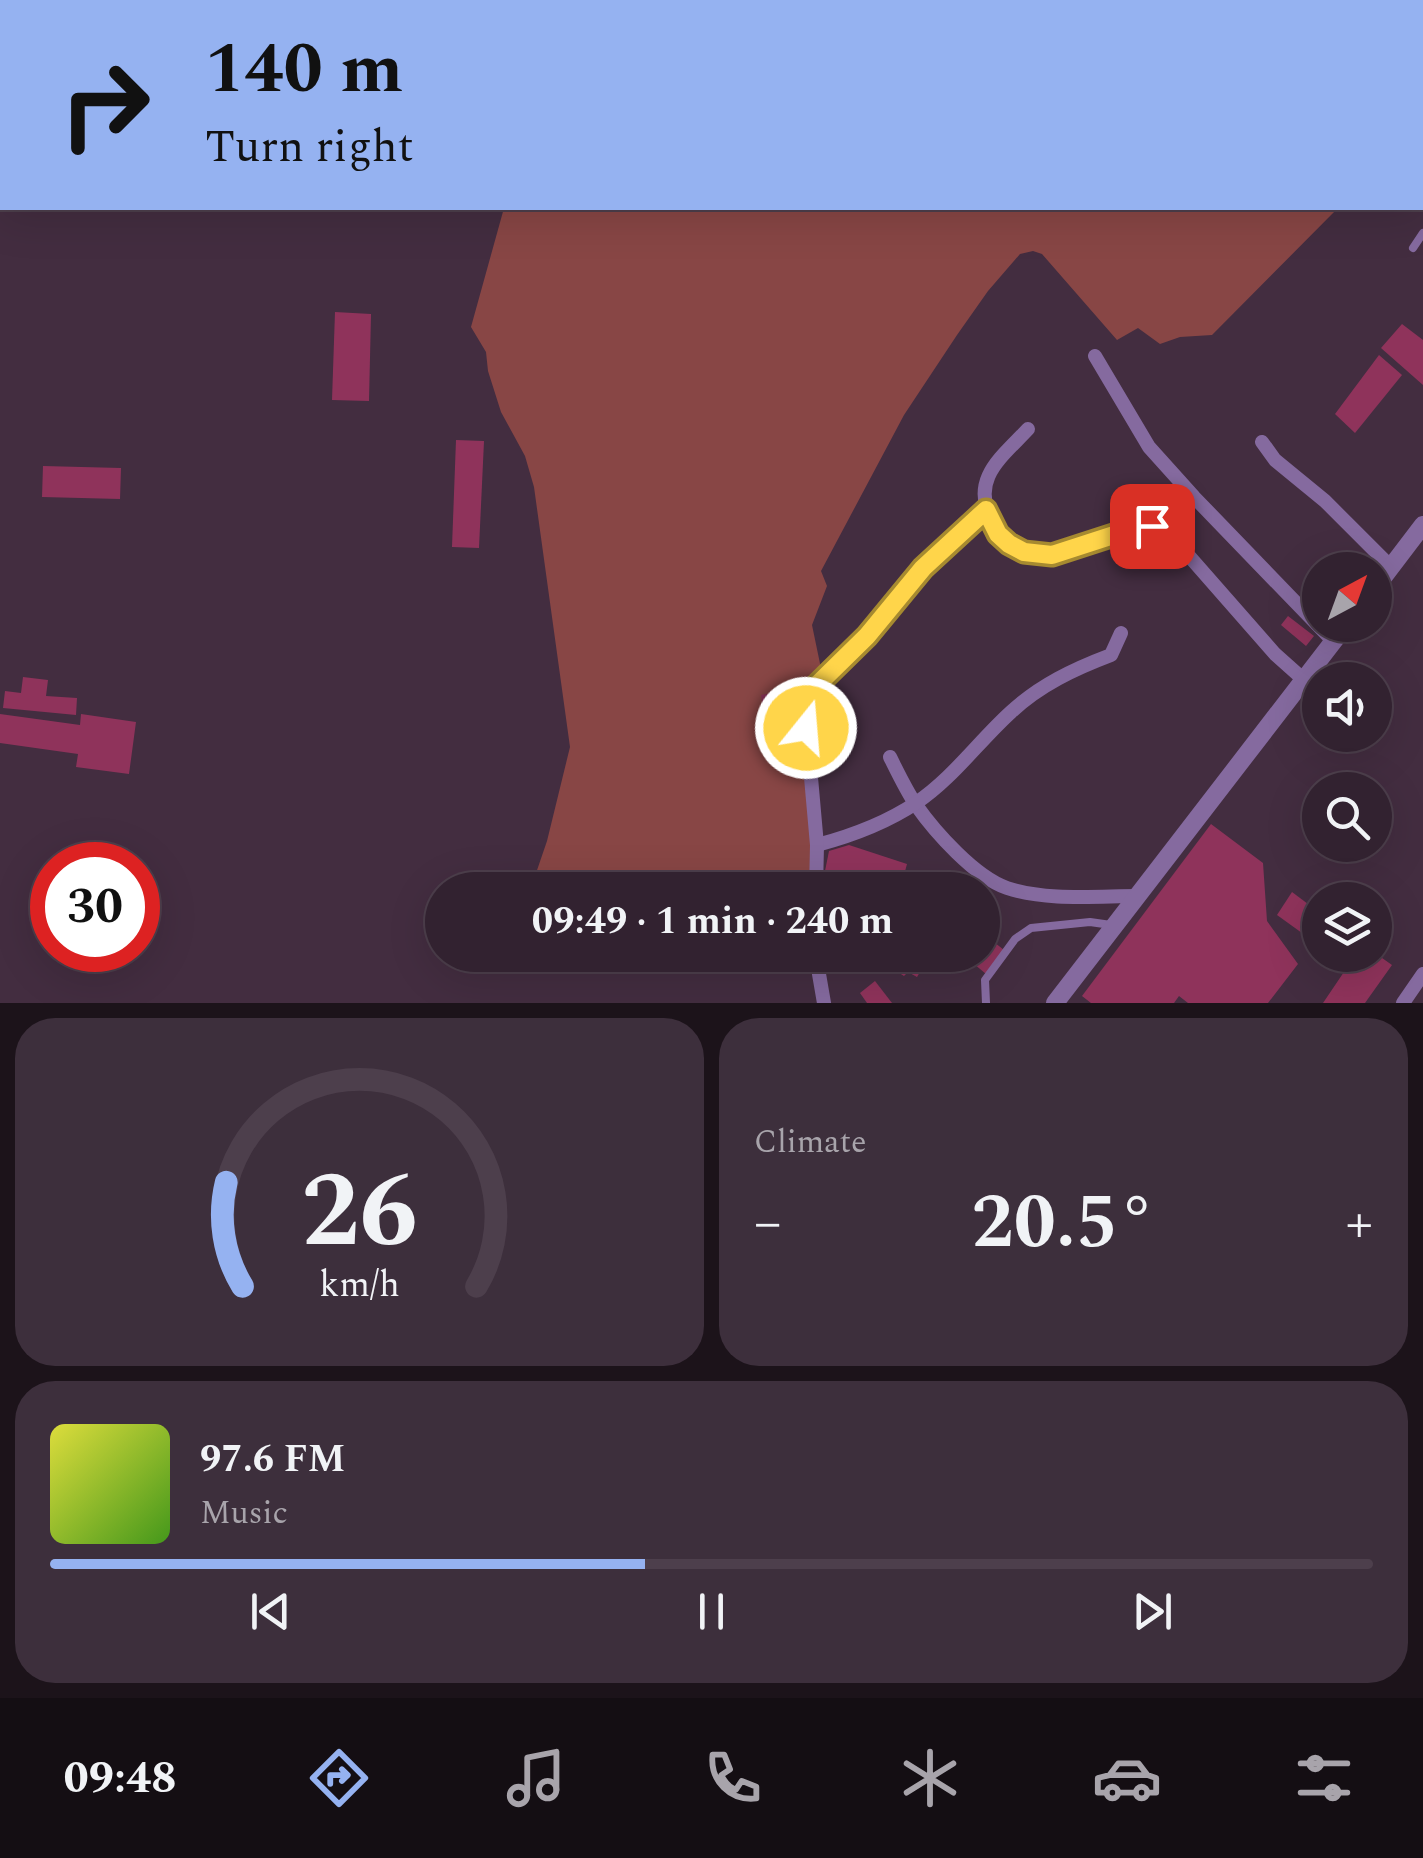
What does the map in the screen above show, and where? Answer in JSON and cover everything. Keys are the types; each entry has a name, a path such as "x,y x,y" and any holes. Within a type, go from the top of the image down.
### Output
{"street":[{"path":"1096,356 1149,447 1302,608"},
{"path":"1028,429 986,477 986,510 998,534 1009,544 1024,552 1052,555 1126,531 1152,526 1168,532 1275,654 1302,677"},
{"path":"1262,442 1275,460 1325,501 1376,552"},
{"path":"816,872 805,710 809,694 867,636 923,568 986,510"},
{"path":"1392,566 1423,525"},
{"path":"816,845 854,835 915,804 958,769 1011,712 1044,686 1111,655 1121,633"},
{"path":"1317,662 1333,642"},
{"path":"1055,1003 1302,682"},
{"path":"890,757 915,804 981,874 1006,888 1052,896 1138,896"},
{"path":"818,972 824,1003"},
{"path":"1403,1003 1423,974"}],"lane":[{"path":"1412,248 1423,233"},
{"path":"986,1003 985,980 1015,939 1032,928 1090,922 1116,925"}],"shaded area":[{"path":"503,210 1336,210 1212,335 1180,337 1160,344 1138,328 1117,340 1042,254 1033,251 1020,254 988,291 904,415 821,571 827,586 812,625 823,678 809,694 815,872 536,872 570,747 534,487 525,456 501,412 486,352 471,327"}],"building":[{"path":"335,312 371,314 369,401 332,400"},
{"path":"1402,324 1423,340 1423,385 1381,348"},
{"path":"1379,355 1402,375 1355,433 1335,414"},
{"path":"456,440 484,441 479,548 452,547"},
{"path":"43,466 121,468 120,499 42,497"},
{"path":"1288,616 1302,627 1302,642 1309,642 1306,646 1281,625"},
{"path":"23,677 48,680 46,696 77,698 76,715 3,708 5,691 21,693"},
{"path":"778,692 784,736 767,738 761,695"},
{"path":"0,714 80,725 81,714 136,722 129,774 76,767 78,754 0,743"},
{"path":"1211,824 1263,863 1267,921 1298,964 1268,1003 1188,1003 1179,996 1174,1003 1091,1003 1082,996"},
{"path":"849,845 907,864 905,872 825,872 829,851"},
{"path":"1292,892 1302,900 1302,933 1277,915"},
{"path":"1344,972 1387,972 1365,1003 1323,1003"},
{"path":"875,981 892,1003 867,1003 860,993"}],"route":[{"path":"806,728 806,701 813,689 867,636 923,568 986,510 998,534 1009,544 1024,552 1052,555 1152,526"}]}
